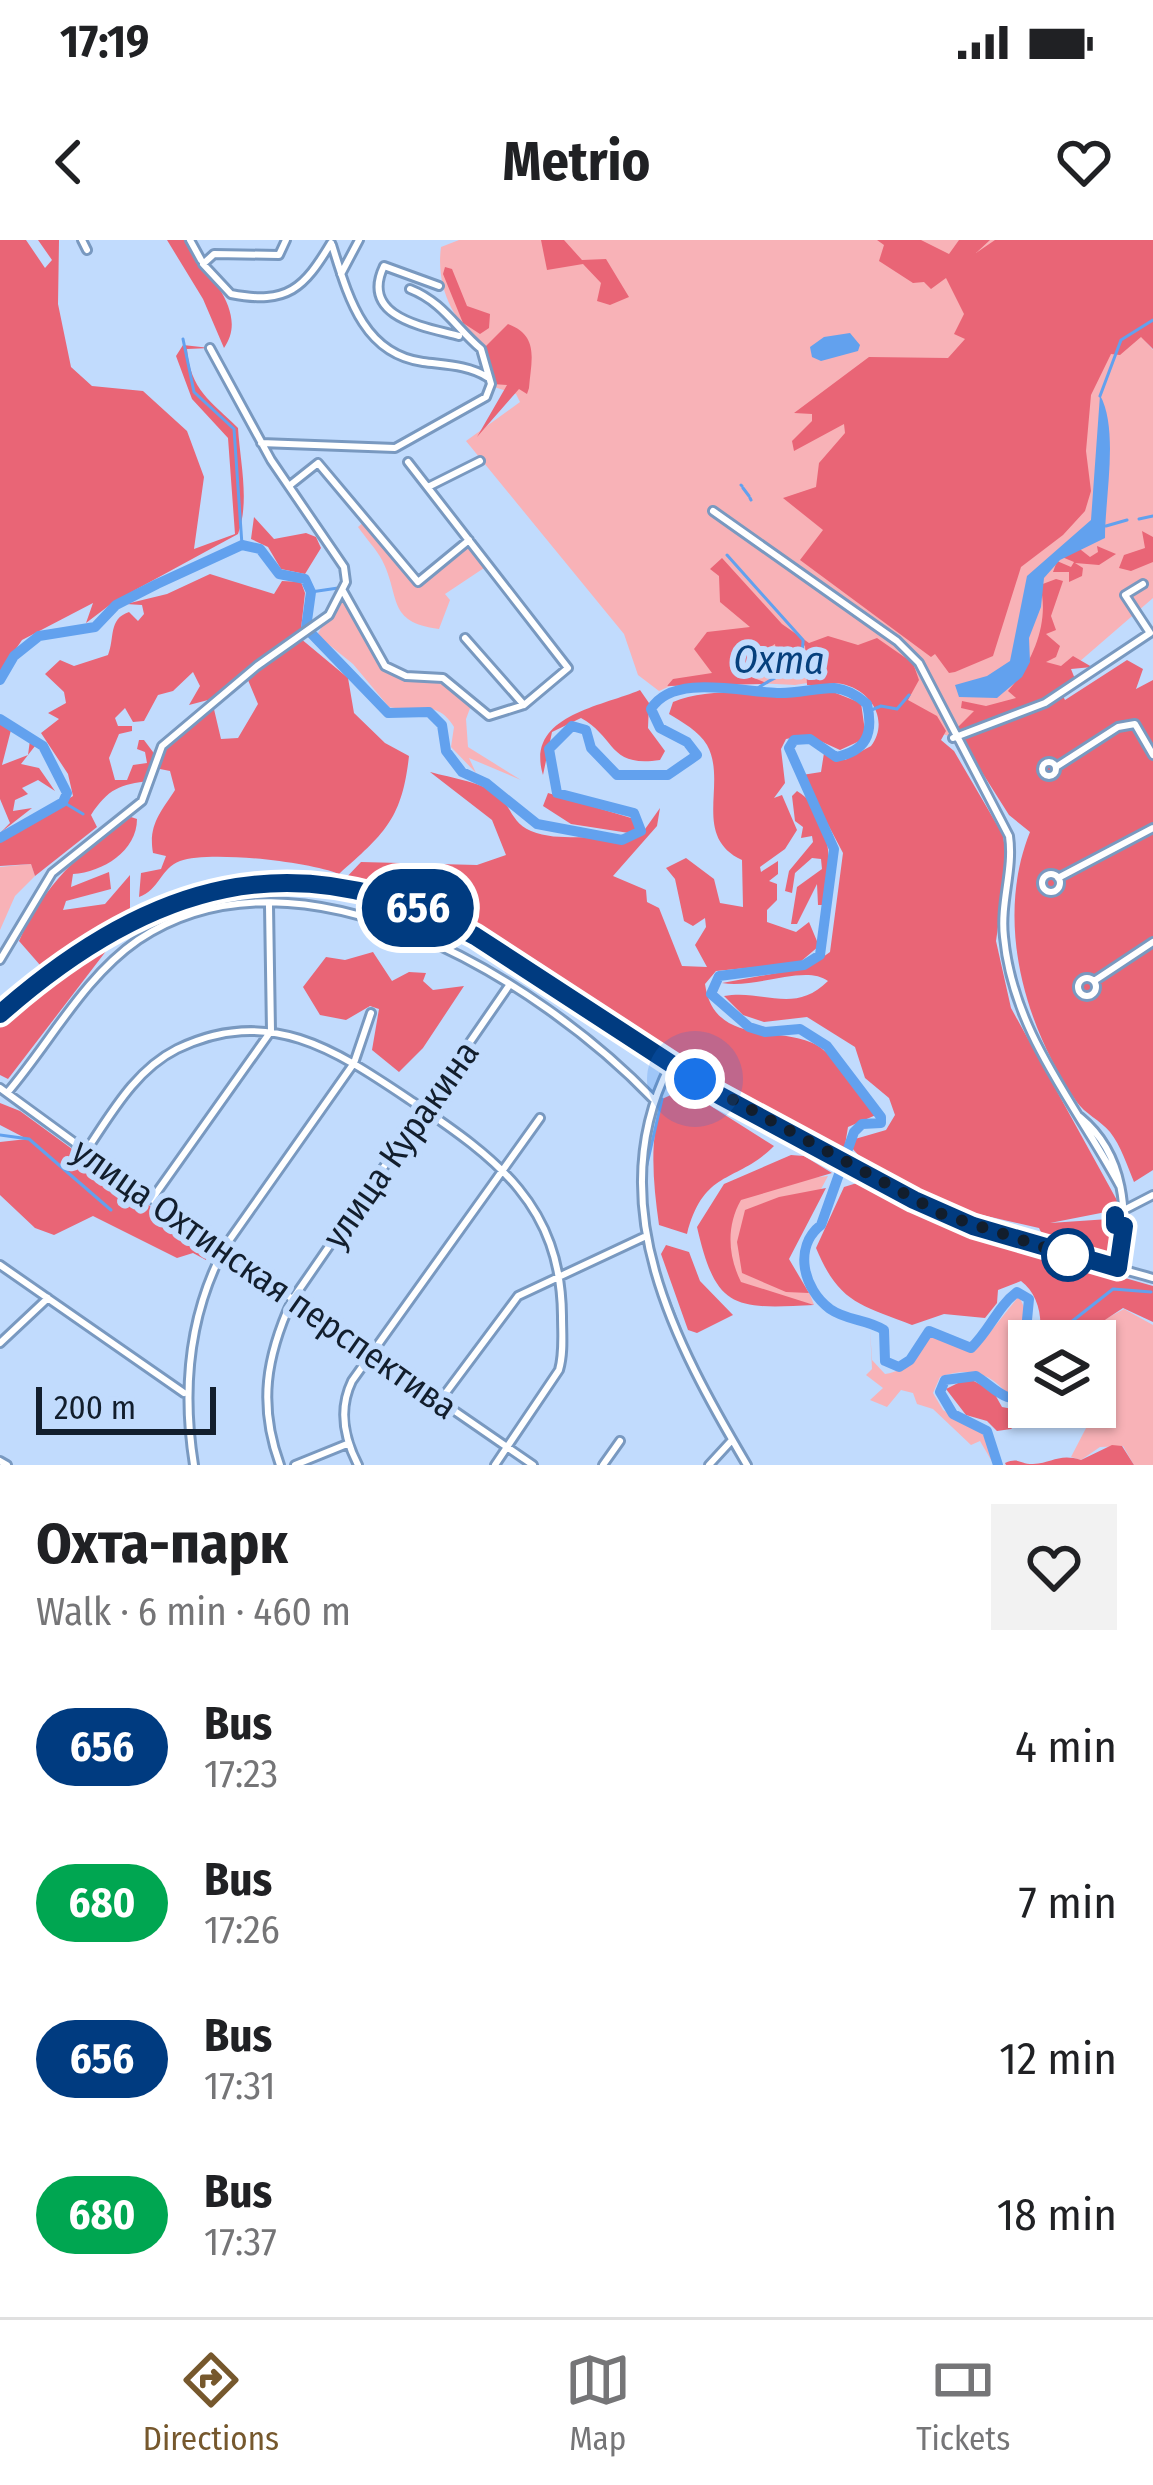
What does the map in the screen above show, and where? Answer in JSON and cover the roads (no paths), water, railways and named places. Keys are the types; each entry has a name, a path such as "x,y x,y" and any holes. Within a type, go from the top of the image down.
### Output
{"street":[{"path":"82,240 87,250"},
{"path":"190,240 231,294 269,297 312,278 331,242"},
{"path":"203,263 214,254 279,255 286,240"},
{"path":"341,274 358,240"},
{"path":"331,242 341,274 381,347 410,361 473,369 490,379"},
{"path":"261,442 406,446 481,402 491,387 481,349 462,337 403,322 381,296 380,274 384,266 398,267 439,286"},
{"path":"410,290 440,303 462,337"},
{"path":"210,348 261,442 344,567 343,591 380,660 391,670 442,678 489,716 524,705 568,668 568,662 408,463"},
{"path":"428,487 481,461"},
{"path":"289,486 318,463 418,582 470,540"},
{"path":"713,511 900,643 919,663 953,738 1009,836 1013,861 1004,937 1018,1006 1076,1114 1111,1154 1124,1210 1118,1268"},
{"path":"953,738 1045,703 1150,633 1125,595 1143,584"},
{"path":"0,960 52,873 142,801 162,746 231,686 315,628 343,591"},
{"path":"465,638 524,705"},
{"path":"1056,766 1118,727 1135,724 1153,754"},
{"path":"1058,878 1153,828"},
{"path":"0,1014 84,950 170,902 235,884 315,882 397,899 435,914 671,1064 856,1169 973,1226 1153,1278"},
{"path":"152,1199 271,1031 268,904"},
{"path":"3,1090 100,974 138,940 194,915 268,904 331,908 397,925 445,947 592,1042 652,1099"},
{"path":"1094,981 1153,942"},
{"name":"улица Куракина","path":"280,1465 265,1396 273,1342 292,1300 508,987"},
{"path":"194,1465 186,1394 195,1331 223,1251 354,1063 371,1013"},
{"path":"86,1151 124,1094 152,1065 204,1040 271,1031 312,1040 354,1063 503,1166 545,1228 562,1272 561,1364 495,1465"},
{"path":"671,1064 652,1099 641,1172 644,1237 678,1336 747,1465"},
{"name":"улица Охтинская перспектива","path":"3,1090 292,1300 533,1465"},
{"path":"358,1465 347,1444 345,1396 540,1118"},
{"path":"1124,1210 1153,1195"},
{"path":"439,1402 503,1310 562,1272 644,1237"},
{"path":"0,1265 186,1394"},
{"path":"0,1343 48,1298"},
{"path":"709,1465 732,1439"},
{"path":"603,1465 620,1441"},
{"path":"295,1465 347,1444"}],"water":[{"path":"850,333 860,345 858,351 821,361 812,357 810,347 824,337"},
{"path":"1100,395 1110,445 1105,538 1060,560 1044,578 1041,607 1029,638 1030,662 1022,677 997,698 959,697 955,685 987,676 1010,661 1027,576 1091,520"}],"waterway":[{"path":"1100,396 1121,340 1153,320"},
{"path":"183,339 194,392 234,429 242,545"},
{"path":"743,488 749,496"},
{"path":"1139,519 1153,516"},
{"path":"1106,526 1127,520"},
{"name":"Охта","path":"0,680 14,656 39,636 95,627 116,605 157,584 242,545 260,549 279,574 305,579 311,592 306,628 388,713 429,712 442,725 446,751 462,772 486,783 537,824 622,840 641,831 634,813 557,793 549,749 572,726 586,730 591,748 617,775 668,775 697,755 687,742 660,728 651,709 675,691 709,687 784,693 834,688 860,698 867,704 869,724 861,746 836,757 810,739 794,740 789,748 834,849 820,955 804,965 719,976 711,994 749,1027 765,1032 800,1029 827,1046 881,1117 881,1123 862,1124 854,1132 821,1225 807,1245 805,1268 821,1301 837,1313 884,1330 885,1361 899,1367 910,1360 929,1331 971,1348 1017,1292 1029,1299 1027,1320"},
{"path":"727,555 803,640 793,667 753,692"},
{"path":"311,592 338,588"},
{"path":"869,711 881,706 897,709 909,695"},
{"name":"Охта","path":"0,719 43,746 67,793 63,802 0,838"},
{"path":"63,802 83,814"},
{"path":"645,1173 662,1099"},
{"path":"0,1135 29,1139 111,1210"},
{"path":"664,1288 682,1334"},
{"path":"1074,1320 1113,1289 1151,1292"},
{"name":"Охта","path":"998,1465 987,1431 953,1414 940,1392 945,1380 976,1376 1008,1397"}]}
